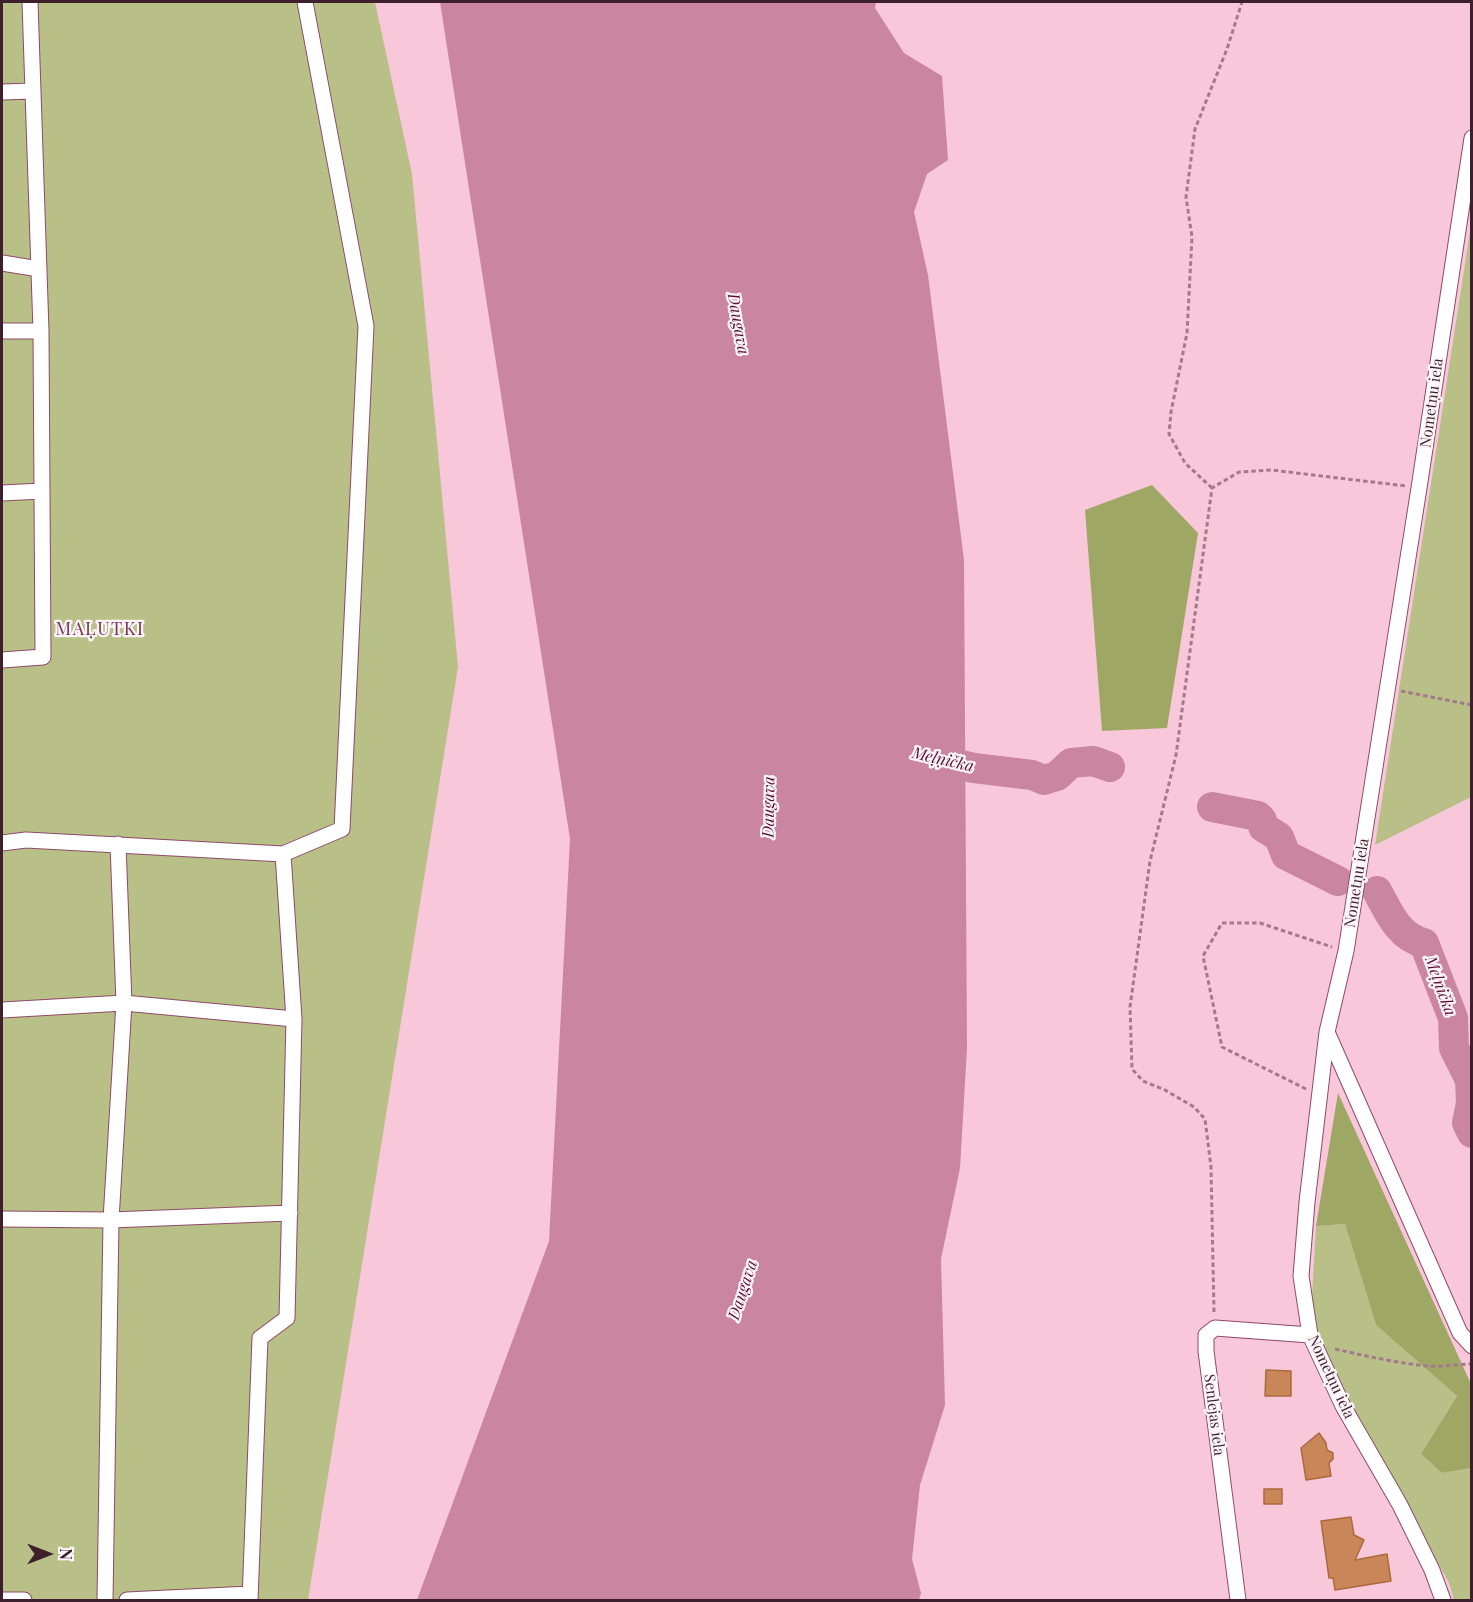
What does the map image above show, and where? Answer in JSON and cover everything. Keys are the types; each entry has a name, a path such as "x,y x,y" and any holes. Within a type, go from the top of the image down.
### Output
{"street":[{"path":"2,660 43,657 41,331 30,2"},
{"path":"2,843 26,840 283,854 342,829 366,326 305,2"},
{"path":"2,92 33,91"},
{"name":"Nometņu iela","path":"1443,1600 1432,1570 1400,1505 1343,1406 1313,1341 1303,1299 1301,1276 1327,1032 1346,951 1472,138"},
{"path":"2,263 39,269"},
{"path":"2,331 41,331"},
{"path":"2,493 42,491"},
{"path":"105,1600 111,1220 124,1003 118,844"},
{"path":"127,1600 250,1597 260,1338 287,1317 294,1019 283,854"},
{"path":"2,1010 124,1003 294,1019"},
{"path":"1327,1032 1460,1333 1472,1346"},
{"path":"2,1218 111,1220 290,1213"},
{"path":"1215,1328 1313,1341"},
{"name":"Senlejas iela","path":"1215,1328 1206,1335 1206,1351 1238,1600"},
{"path":"2,1600 24,1600"}],"path":[{"path":"1212,488 1185,463 1169,434 1171,412 1187,333 1192,237 1186,197 1195,129 1227,49 1242,2"},
{"path":"1212,488 1239,472 1271,470 1419,488"},
{"path":"1212,488 1176,755 1150,861 1130,1007 1132,1069 1143,1081 1165,1090 1194,1107 1205,1119 1211,1167 1215,1328"},
{"path":"1388,688 1472,705"},
{"path":"1319,1096 1222,1047 1203,956 1222,923 1240,922 1260,923 1346,951"},
{"path":"1313,1341 1394,1362 1430,1366 1472,1364"}],"green space":[{"path":"2,2 375,2 412,174 458,667 308,1600 2,1600"},
{"path":"1471,225 1471,797 1375,845"},
{"path":"1152,485 1198,533 1167,728 1102,731 1085,510"},
{"path":"1338,1093 1471,1384 1471,1468 1442,1473 1421,1454 1457,1396 1376,1325 1345,1224 1316,1226"},
{"path":"1345,1224 1376,1325 1457,1396 1421,1454 1442,1473 1471,1468 1471,1600 1454,1600 1449,1583 1329,1362 1317,1330 1312,1297 1316,1226"}],"water":[{"name":"Daugava","path":"440,2 876,2 875,8 904,53 942,76 948,160 927,174 914,212 928,275 964,560 967,1048 960,1168 941,1259 945,1405 920,1485 912,1559 921,1593 919,1600 417,1600 549,1241 570,839"}],"building":[{"path":"1266,1370 1291,1371 1291,1396 1265,1396"},
{"path":"1319,1433 1326,1443 1327,1450 1333,1453 1333,1459 1329,1463 1331,1476 1306,1480 1301,1448"},
{"path":"1264,1489 1282,1489 1282,1504 1264,1504"},
{"path":"1351,1517 1354,1535 1364,1540 1355,1560 1387,1554 1391,1581 1335,1590 1333,1578 1329,1578 1321,1521"}],"waterway":[{"name":"Meļņička","path":"925,757 974,768 1032,775 1044,780 1057,776 1071,763 1093,761 1110,767"},
{"name":"Meļņička","path":"1212,807 1258,816 1262,820 1263,827 1279,837 1286,855 1338,881"},
{"name":"Meļņička","path":"1377,891 1395,923 1407,935 1424,943 1453,1018 1454,1048 1470,1080 1471,1103 1467,1123 1472,1133"}],"district":[{"name":"MAĻUTKI","path":"100,629"}]}
